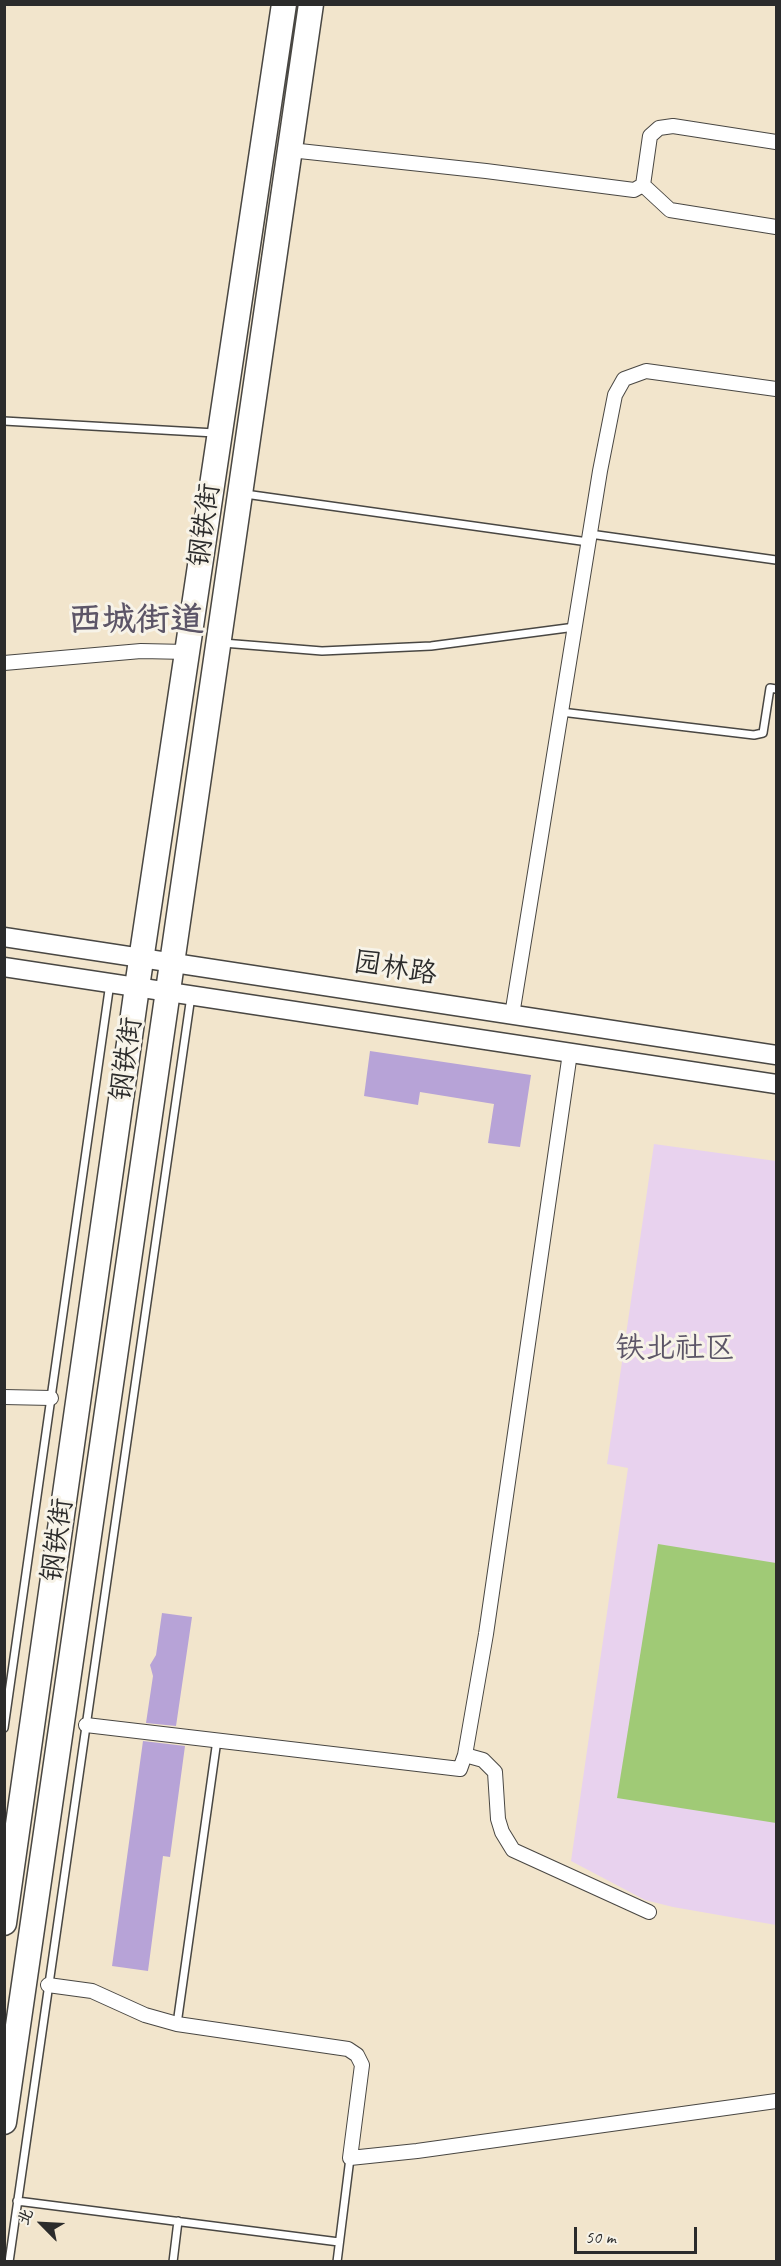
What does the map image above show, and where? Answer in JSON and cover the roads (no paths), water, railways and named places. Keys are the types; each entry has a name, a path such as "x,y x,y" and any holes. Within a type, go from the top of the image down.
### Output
{"highway":[{"name":"钢铁街","path":"4,1923 141,958 284,4"},
{"name":"钢铁街","path":"4,2122 311,4"}],"street":[{"path":"643,185 650,136 659,128 673,126 777,142"},
{"path":"290,150 634,190 643,185"},
{"path":"643,185 670,210 777,227"},
{"path":"512,1014 589,538 615,395 624,379 646,371 777,389"},
{"path":"4,663 141,651 187,652"},
{"name":"园林路","path":"4,937 777,1055"},
{"name":"园林路","path":"4,967 777,1084"},
{"path":"86,1725 460,1768 465,1755 488,1622 570,1053"},
{"path":"4,1396 51,1398"},
{"path":"465,1755 483,1760 495,1772 498,1819 513,1850 649,1912"},
{"path":"48,1985 92,1991 145,2015 177,2024 348,2049 357,2055 362,2065 350,2158 417,2151 777,2101"}],"lane":[{"path":"4,421 220,433"},
{"path":"240,494 777,560"},
{"path":"218,643 333,651 431,645 575,627"},
{"path":"561,712 754,735 763,733 770,688 777,689"},
{"path":"4,1728 110,983"},
{"path":"9,2262 192,996"},
{"path":"177,2024 217,1740"},
{"path":"337,2262 350,2158"},
{"path":"17,2201 339,2242"},
{"path":"173,2262 178,2221"}],"district":[{"name":"西城街道","path":"136,621"},
{"name":"铁北社区","path":"675,1349"}]}
